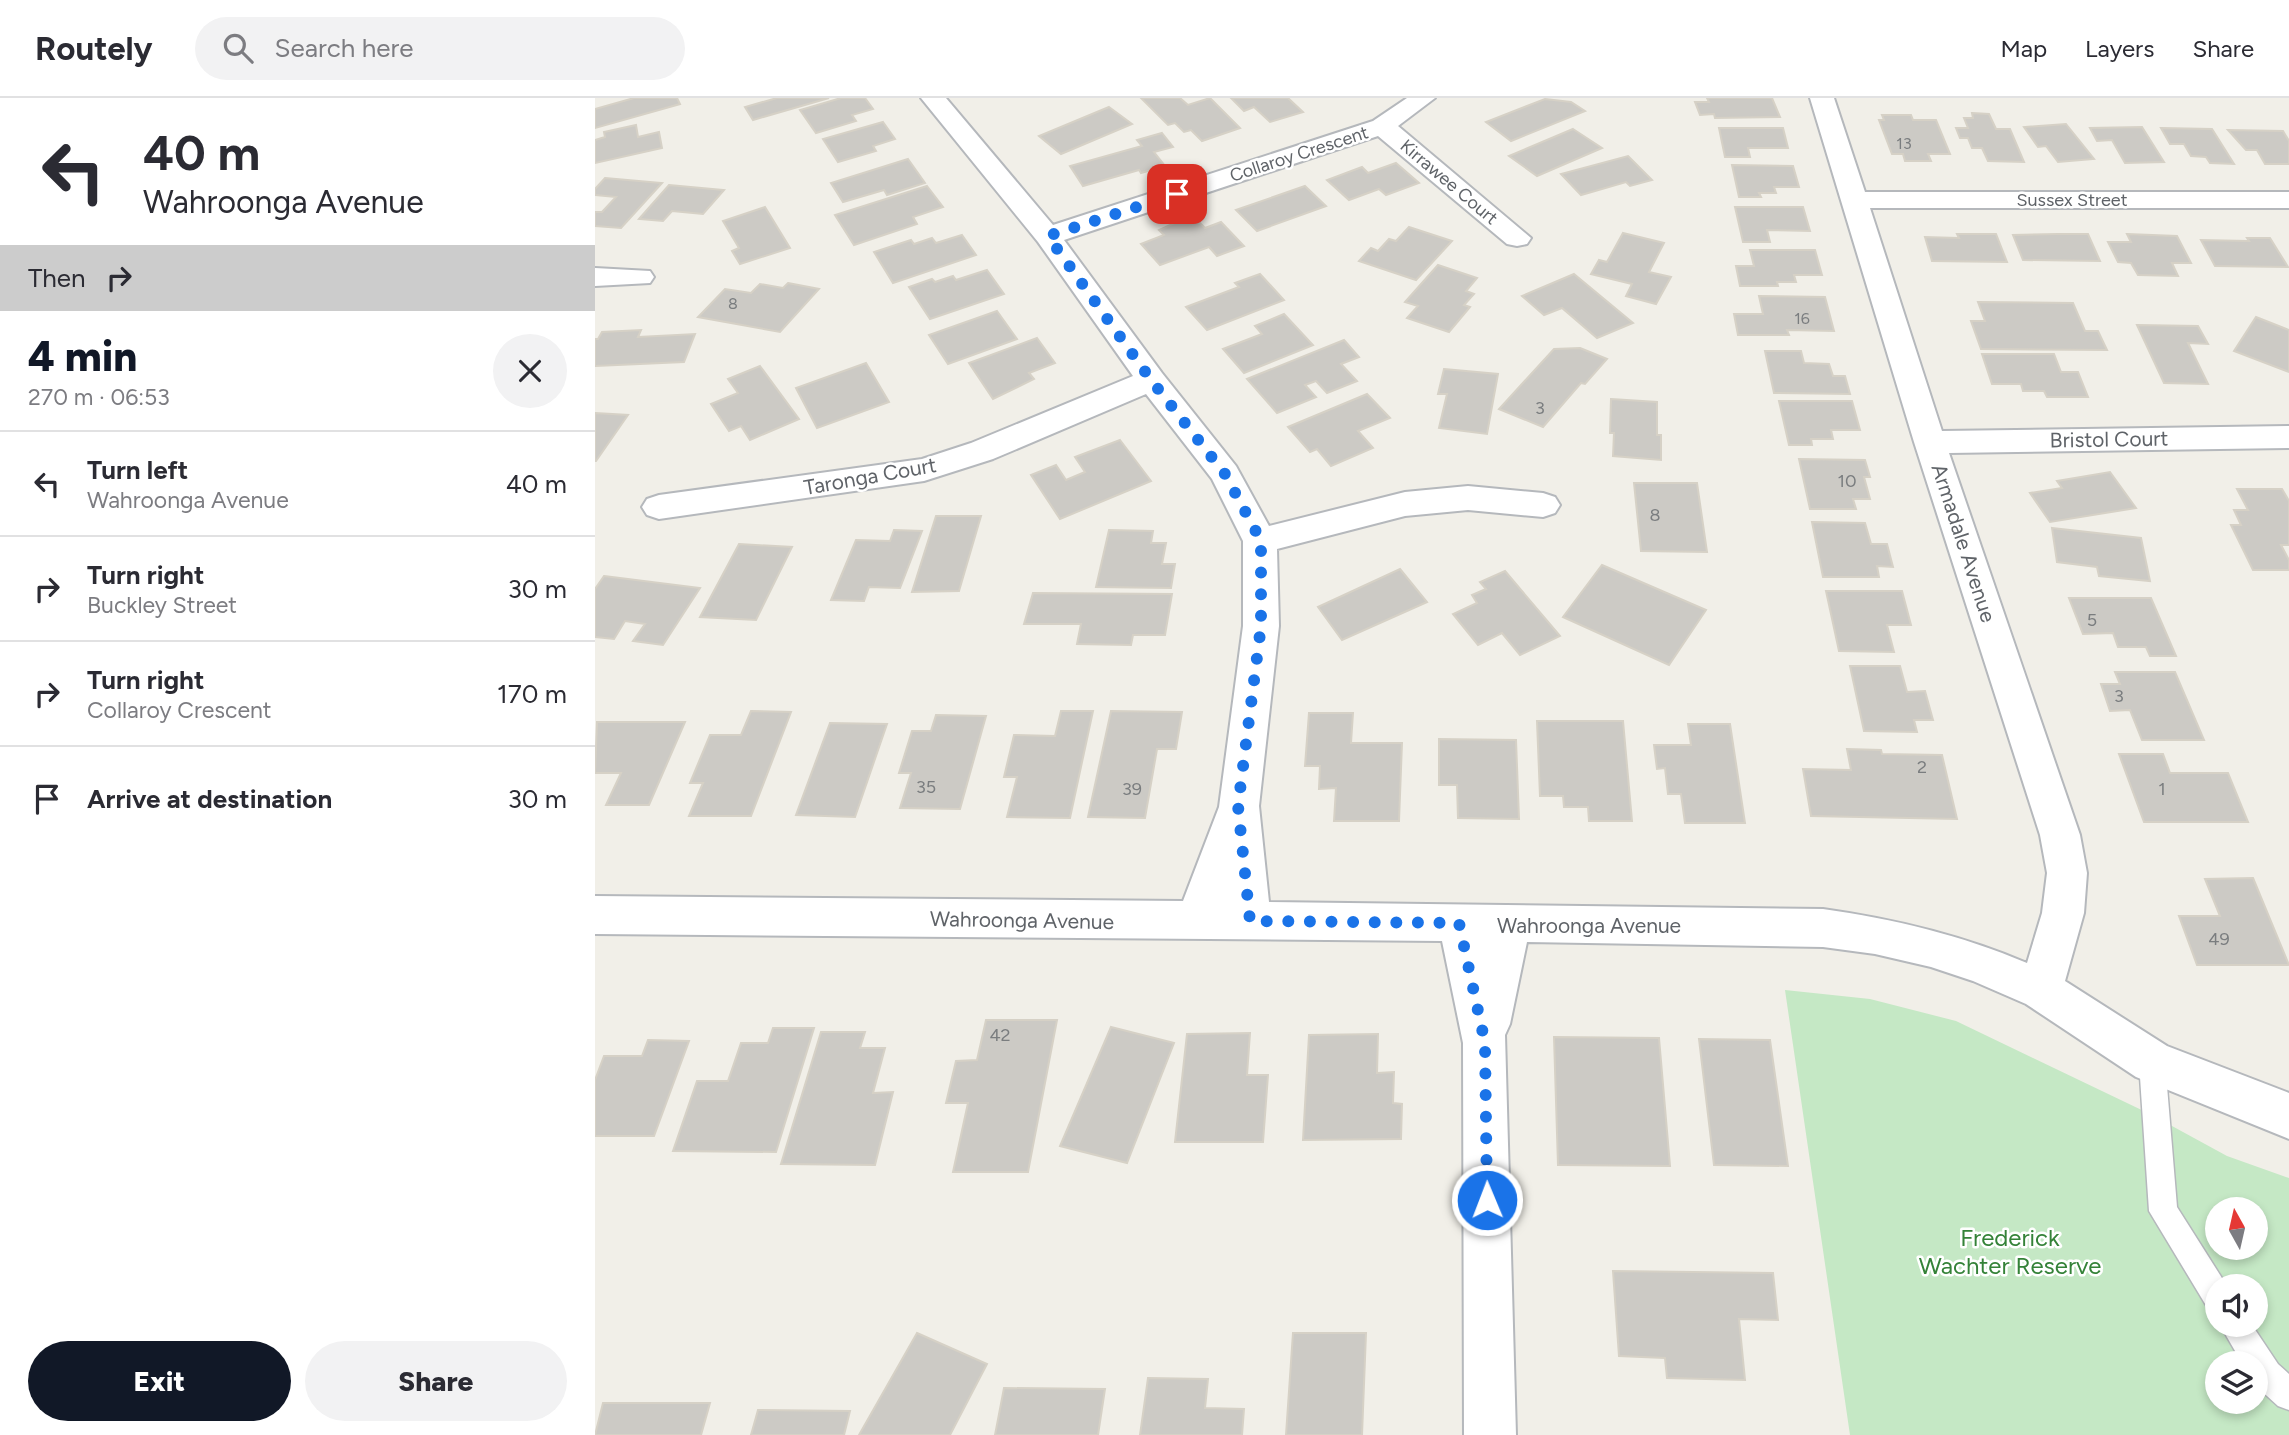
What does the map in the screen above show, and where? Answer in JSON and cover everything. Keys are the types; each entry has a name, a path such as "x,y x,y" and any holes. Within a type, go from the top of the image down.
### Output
{"street":[{"path":"933,98 1048,236 1151,380 1225,474 1261,541 1261,626 1238,806 1197,922"},
{"name":"Collaroy Crescent","path":"1048,236 1382,126 1423,98"},
{"name":"Armadale Avenue","path":"1822,98 1930,442 2060,835 2067,873 2063,913 2041,990"},
{"name":"Kirrawee Court","path":"1382,126 1517,238"},
{"name":"Sussex Street","path":"1855,200 2289,200"},
{"path":"595,276 640,277"},
{"name":"Taronga Court","path":"659,508 924,470 982,451 1151,380"},
{"name":"Bristol Court","path":"1930,442 2289,437"},
{"path":"1261,541 1405,504 1468,498 1543,505"},
{"path":"1238,806 1250,921"},
{"name":"Wahroonga Avenue","path":"595,915 1746,925 1823,928 1875,935 1931,948 1981,964 2041,990 2152,1062 2259,1106 2289,1115"},
{"path":"1459,923 1485,1043 1490,1435"},
{"path":"1485,1043 1509,925"}],"lane":[{"path":"2152,1062 2163,1211 2205,1278"},
{"path":"2243,1337 2267,1375 2289,1395"}],"green space":[{"name":"Frederick Wachter Reserve","path":"1785,990 1870,999 1956,1021 2150,1114 2227,1156 2289,1178 2289,1435 1850,1435"}],"building":[{"path":"634,98 677,98 680,104 595,128 595,109"},
{"path":"777,98 829,98 753,120 745,107"},
{"path":"841,98 865,98 873,109 852,115 856,121 816,133 800,110"},
{"path":"1141,98 1180,98 1188,105 1210,98 1240,128 1202,141 1191,130 1184,132 1175,123 1168,125"},
{"path":"1231,98 1288,98 1303,112 1270,122 1254,107 1244,111"},
{"path":"1707,98 1772,98 1780,117 1715,118 1714,114 1700,115 1695,102 1709,102"},
{"path":"1545,99 1571,102 1585,111 1511,141 1486,122"},
{"path":"1109,107 1132,124 1061,154 1039,136"},
{"path":"1972,113 1989,114 1996,129 2010,129 2024,162 1988,161 1982,148 1972,148 1968,138 1960,138 1956,128 1968,128 1964,118 1973,118"},
{"path":"1882,115 1911,115 1913,120 1936,120 1950,154 1928,154 1931,161 1905,161 1903,154 1892,154 1879,120 1884,120"},
{"path":"883,122 895,139 873,146 876,151 838,162 823,139"},
{"path":"2066,124 2094,159 2058,162 2046,146 2038,147 2024,127"},
{"path":"636,125 638,137 659,132 662,148 595,163 595,140 605,137 604,132"},
{"path":"2142,127 2164,162 2125,163 2112,140 2097,141 2090,128"},
{"path":"1719,128 1783,128 1788,148 1748,148 1750,157 1725,157"},
{"path":"2161,128 2212,129 2234,164 2210,163 2206,157 2191,156 2184,144 2170,144"},
{"path":"1573,129 1602,148 1537,176 1509,156"},
{"path":"2228,130 2283,131 2289,141 2289,164 2265,164 2257,150 2246,150"},
{"path":"1162,133 1173,147 1154,152 1165,166 1141,173 1139,170 1083,186 1070,166 1142,146 1137,140"},
{"path":"1628,156 1652,180 1630,186 1626,182 1581,195 1561,174"},
{"path":"908,159 925,183 887,195 884,190 843,202 831,183"},
{"path":"1396,163 1419,183 1386,195 1379,189 1349,200 1327,180 1362,167 1368,173"},
{"path":"1732,165 1793,166 1799,187 1774,187 1776,193 1759,193 1761,197 1739,197"},
{"path":"605,178 662,183 621,228 595,226 595,212 602,212 616,197 595,195 595,189"},
{"path":"669,185 724,190 703,214 672,211 663,221 639,219"},
{"path":"927,186 943,207 913,217 917,224 854,245 835,215"},
{"path":"1305,186 1326,206 1257,231 1236,210"},
{"path":"765,207 790,248 740,264 732,251 739,248 723,221"},
{"path":"1735,207 1803,207 1810,231 1767,230 1770,242 1743,242"},
{"path":"1192,215 1205,228 1221,222 1244,246 1217,256 1209,247 1160,265 1141,244 1164,235 1159,230"},
{"path":"1409,227 1452,241 1416,280 1359,261 1371,248 1378,251 1389,239 1396,241"},
{"path":"1623,233 1664,243 1649,272 1671,277 1656,304 1626,296 1632,284 1591,274 1599,260 1607,262"},
{"path":"1957,234 1996,234 2007,262 1932,261 1925,237 1959,238"},
{"path":"2088,234 2100,261 2023,260 2013,235"},
{"path":"2127,234 2177,236 2191,263 2172,263 2178,276 2138,275 2131,263 2118,262 2108,242 2131,242"},
{"path":"962,235 976,255 893,283 874,252 911,240 914,244 932,238 936,243"},
{"path":"2247,238 2270,238 2288,267 2215,266 2201,240 2249,241"},
{"path":"1750,250 1815,250 1822,275 1794,275 1796,282 1777,282 1778,286 1740,286 1736,266 1754,266"},
{"path":"1438,265 1477,278 1466,291 1474,294 1464,305 1470,307 1449,332 1407,318 1418,306 1405,302"},
{"path":"987,270 1004,294 930,319 909,287 932,279 935,282 953,276 956,280"},
{"path":"1260,274 1284,300 1207,330 1186,307 1239,287 1235,283"},
{"path":"1574,274 1633,323 1597,338 1562,308 1544,315 1522,296"},
{"path":"788,283 819,289 780,332 698,317 725,289 751,293 760,284 783,288"},
{"path":"1759,296 1825,297 1834,331 1787,330 1789,335 1738,335 1734,314 1763,314"},
{"path":"1978,302 2073,303 2085,331 2098,331 2107,350 1981,349 1971,321 1985,321"},
{"path":"997,311 1017,339 948,364 929,335"},
{"path":"1284,314 1313,345 1244,373 1223,349 1262,334 1255,326"},
{"path":"2256,317 2289,330 2289,372 2234,351"},
{"path":"2137,325 2198,326 2208,344 2188,343 2208,384 2164,383"},
{"path":"641,330 638,337 695,334 684,362 595,366 595,339 598,339 602,332"},
{"path":"1037,338 1055,363 1029,373 1034,379 993,399 969,363"},
{"path":"1344,340 1359,357 1341,364 1357,381 1327,393 1316,381 1305,385 1316,397 1277,413 1247,379"},
{"path":"1580,348 1607,359 1585,384 1581,383 1543,427 1499,409 1554,349"},
{"path":"1765,351 1801,351 1804,363 1829,364 1833,376 1845,376 1850,394 1774,393"},
{"path":"1982,354 2054,354 2061,372 2078,372 2088,397 2047,397 2044,391 2023,391 2021,384 1992,384"},
{"path":"866,363 889,402 817,428 796,388"},
{"path":"760,366 799,419 750,440 741,426 729,431 711,404 738,393 728,379"},
{"path":"1444,369 1498,374 1487,434 1439,428 1447,394 1438,394"},
{"path":"1367,394 1390,418 1358,431 1373,448 1331,466 1317,449 1310,452 1288,427"},
{"path":"1611,399 1657,402 1657,435 1661,435 1661,460 1613,456 1614,433 1610,433"},
{"path":"1779,401 1852,401 1860,430 1831,430 1833,439 1811,439 1812,445 1789,445"},
{"path":"595,413 628,415 596,461 595,461"},
{"path":"1120,440 1151,481 1060,519 1031,475 1056,465 1066,480 1085,472 1075,457"},
{"path":"1799,459 1865,460 1870,477 1864,477 1870,499 1853,499 1856,509 1810,509"},
{"path":"2110,472 2136,508 2050,522 2030,493 2062,488 2057,481"},
{"path":"1634,483 1697,483 1707,552 1641,551"},
{"path":"2237,489 2282,489 2289,501 2289,545 2281,545 2289,560 2289,570 2253,570 2231,525 2241,525 2234,510 2248,510"},
{"path":"936,516 981,516 959,591 912,592"},
{"path":"1812,522 1865,523 1871,544 1887,544 1893,567 1877,566 1879,577 1823,577"},
{"path":"2052,528 2141,538 2150,581 2099,576 2097,567 2057,562"},
{"path":"894,530 922,531 900,588 869,587 864,601 831,600 856,540 890,541"},
{"path":"1109,530 1153,531 1151,543 1166,543 1162,564 1175,564 1171,588 1096,587"},
{"path":"739,544 792,547 756,620 700,617"},
{"path":"1602,565 1706,610 1669,665 1563,617"},
{"path":"1400,569 1427,602 1342,640 1318,607"},
{"path":"1505,571 1560,636 1520,655 1502,633 1478,645 1453,614 1477,603 1472,595 1486,589 1480,582"},
{"path":"604,576 700,588 663,645 633,641 645,624 625,621 614,639 595,637 595,589"},
{"path":"1826,591 1902,591 1911,625 1887,625 1894,652 1839,651"},
{"path":"1033,593 1172,594 1165,635 1133,635 1131,645 1077,644 1081,624 1024,624"},
{"path":"2069,598 2151,598 2176,656 2150,656 2146,647 2118,647 2113,633 2083,634"},
{"path":"1850,666 1900,666 1907,692 1925,691 1933,720 1914,720 1917,732 1864,731"},
{"path":"2115,672 2175,672 2204,740 2142,740 2130,710 2110,711 2101,684 2120,684"},
{"path":"751,711 791,712 751,816 689,816 703,783 690,783 710,735 741,735"},
{"path":"1061,711 1093,711 1070,818 1007,817 1017,777 1004,777 1014,735 1055,736"},
{"path":"1111,711 1182,712 1176,749 1157,749 1145,818 1088,817"},
{"path":"1309,713 1353,713 1351,743 1402,743 1399,821 1334,821 1336,788 1319,789 1320,766 1305,766"},
{"path":"936,715 986,716 960,809 900,808 911,773 899,773 912,731 931,731"},
{"path":"1537,721 1623,721 1632,821 1589,821 1588,807 1564,807 1563,796 1540,796"},
{"path":"597,722 685,722 649,805 606,805 621,773 595,773"},
{"path":"830,723 887,724 855,817 796,815"},
{"path":"1688,724 1730,724 1745,823 1685,823 1681,794 1668,794 1665,768 1657,769 1654,745 1691,745"},
{"path":"1439,739 1516,740 1519,819 1458,818 1457,785 1439,785"},
{"path":"1847,749 1881,750 1882,754 1942,755 1957,819 1811,816 1803,769 1851,770"},
{"path":"2119,754 2163,754 2170,773 2228,773 2248,822 2144,822"},
{"path":"2253,878 2289,965 2197,965 2179,916 2220,916 2205,879"},
{"path":"986,1020 1057,1020 1028,1172 953,1172 968,1103 946,1103 956,1061 977,1060"},
{"path":"1111,1027 1174,1043 1127,1163 1060,1146"},
{"path":"773,1028 814,1028 776,1152 673,1151 697,1081 728,1081 741,1043 768,1043"},
{"path":"821,1032 865,1032 860,1048 885,1048 873,1093 893,1092 875,1165 781,1164"},
{"path":"1250,1033 1247,1075 1268,1075 1263,1142 1175,1142 1187,1034"},
{"path":"1378,1034 1377,1073 1394,1072 1393,1103 1402,1104 1401,1139 1303,1140 1309,1035"},
{"path":"1554,1037 1659,1038 1670,1166 1558,1165"},
{"path":"1699,1039 1770,1040 1788,1166 1714,1165"},
{"path":"648,1040 689,1041 654,1136 595,1136 595,1080 604,1056 642,1056"},
{"path":"1613,1271 1773,1273 1778,1320 1739,1319 1745,1380 1667,1378 1665,1358 1619,1356"},
{"path":"917,1333 987,1364 950,1435 859,1435"},
{"path":"1293,1333 1366,1333 1362,1435 1286,1435"},
{"path":"1148,1378 1208,1379 1205,1408 1244,1409 1242,1435 1140,1435"},
{"path":"1004,1388 1105,1389 1098,1435 995,1435"},
{"path":"603,1403 710,1403 701,1435 595,1435"},
{"path":"758,1410 850,1411 844,1435 751,1435"}],"route":[{"path":"1177,194 1048,236 1151,380 1225,474 1261,541 1261,626 1238,806 1250,921 1459,923 1485,1043 1487,1200"}]}
